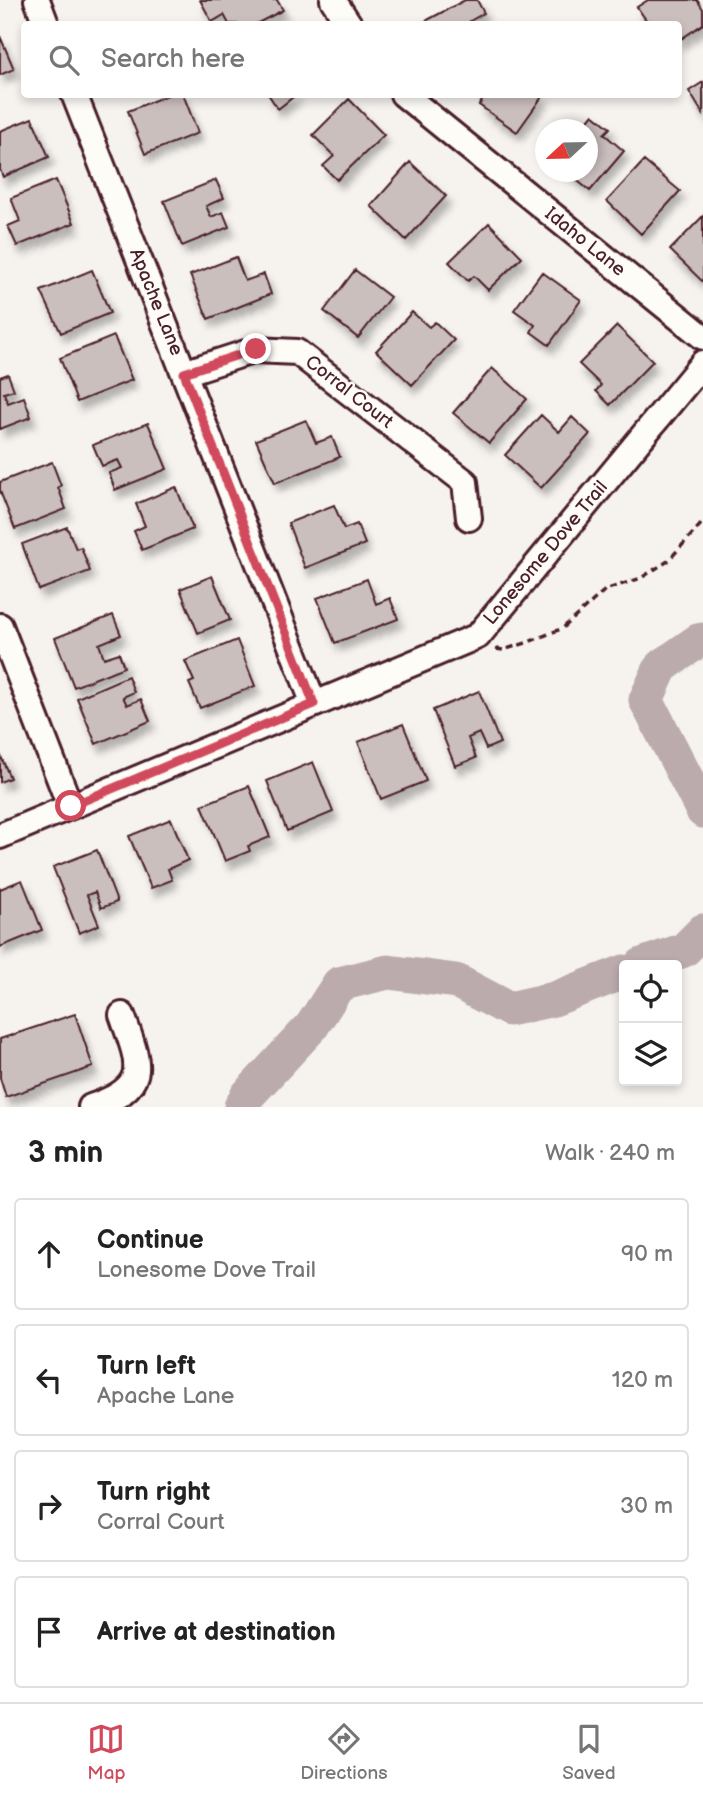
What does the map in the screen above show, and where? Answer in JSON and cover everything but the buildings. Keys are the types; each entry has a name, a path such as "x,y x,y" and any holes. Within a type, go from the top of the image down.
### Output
{"street":[{"path":"37,0 45,21"},
{"path":"333,0 347,21"},
{"name":"Apache Lane","path":"76,98 314,704"},
{"name":"Idaho Lane","path":"408,98 703,337"},
{"name":"Corral Court","path":"184,373 256,349 298,352 465,482 469,518"},
{"name":"Lonesome Dove Trail","path":"0,836 478,636 703,363"},
{"path":"0,626 71,806"},
{"path":"90,1107 119,1096 132,1085 138,1065 122,1015"}],"path":[{"path":"478,636 491,648 503,650 563,628 605,590 641,579 668,561 703,522"}],"waterway":[{"path":"703,640 661,667 646,700 703,811"},
{"path":"656,960 684,950 703,931"},
{"path":"241,1107 247,1096 312,1026 339,984 388,972 456,981 509,1009 554,999 619,974"}],"route":[{"path":"71,806 314,704 184,373 256,349"}]}
